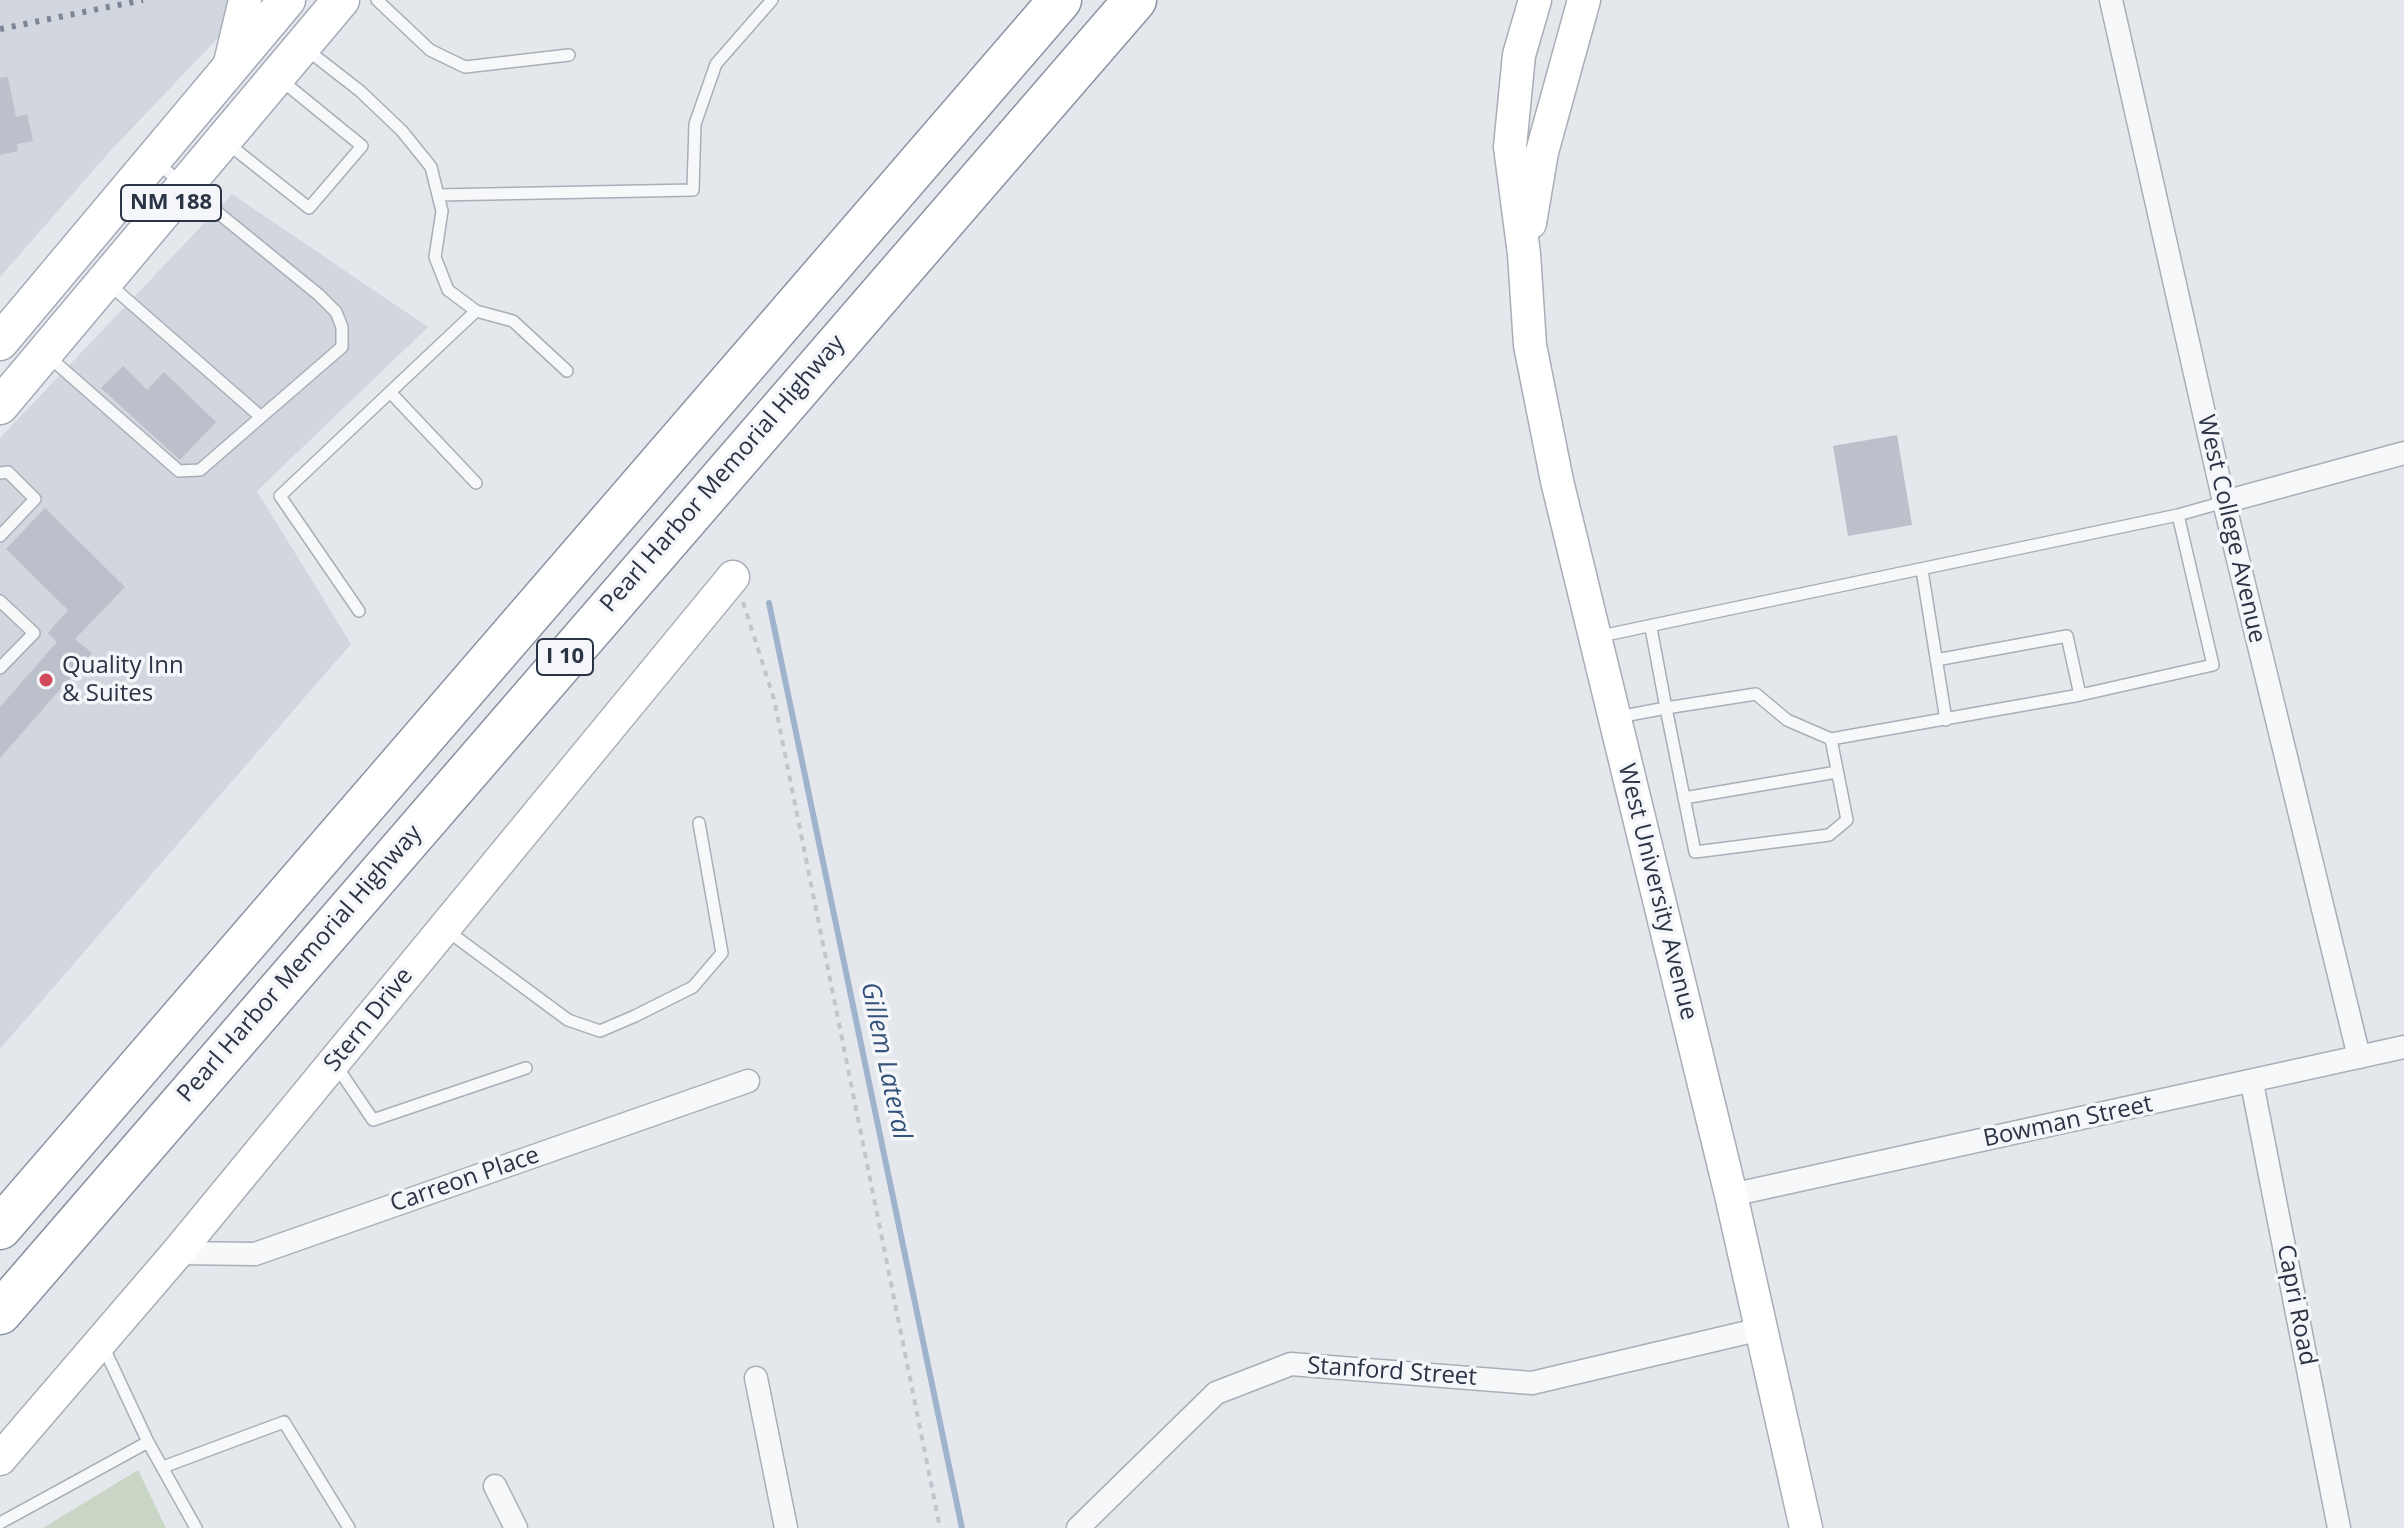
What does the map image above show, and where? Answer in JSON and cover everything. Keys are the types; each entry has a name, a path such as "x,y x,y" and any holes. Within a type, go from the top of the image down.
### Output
{"highway":[{"name":"I 10","path":"0,1228 1060,0"},
{"name":"Pearl Harbor Memorial Highway","path":"0,1313 1135,0"}],"main road":[{"name":"NM 188","path":"0,342 287,0"},
{"name":"NM 188","path":"0,406 341,0"}],"street":[{"path":"228,70 245,0"},
{"name":"West University Avenue","path":"1535,0 1519,55 1510,147 1524,254 1530,345 1557,481 1731,1195 1806,1528"},
{"name":"West University Avenue","path":"1524,254 1542,152 1584,0"},
{"name":"West College Avenue","path":"2111,0 2224,502 2359,1057"},
{"path":"2224,502 2404,453"},
{"name":"Stern Drive","path":"0,1459 177,1253 733,577"},
{"name":"Bowman Street","path":"1731,1195 2252,1083 2404,1047"},
{"name":"Carreon Place","path":"177,1253 255,1254 748,1081"},
{"name":"Capri Road","path":"2252,1083 2331,1526"},
{"name":"Stanford Street","path":"1078,1528 1216,1393 1291,1364 1532,1383 1761,1329"},
{"path":"756,1378 786,1528"},
{"path":"495,1486 516,1528"}],"lane":[{"path":"377,0 430,50 465,67 569,55"},
{"path":"438,195 693,190 695,124 716,64 772,0"},
{"path":"302,47 360,91 402,131 431,167 442,211 435,257 448,290 476,311 513,321 567,371"},
{"path":"224,140 309,208 362,146 277,77"},
{"path":"45,352 179,471 200,470 342,347 342,327 336,312 319,295 153,160"},
{"path":"106,281 261,417"},
{"path":"359,611 280,496 476,311"},
{"path":"390,392 476,483"},
{"path":"0,473 8,472 35,499 0,536"},
{"path":"1596,637 1651,628 2178,515 2224,502"},
{"path":"1614,717 1756,694 1787,720 1831,739 2080,695 2213,665 2178,515"},
{"path":"1922,570 1946,720"},
{"path":"0,601 34,633 0,668"},
{"path":"1651,628 1695,852 1829,835 1847,820 1831,739"},
{"path":"1936,660 2067,636 2080,695"},
{"path":"1684,798 1837,772"},
{"path":"445,928 568,1020 600,1031 693,987 722,953 699,823"},
{"path":"334,1063 373,1120 526,1068"},
{"path":"101,1342 148,1442 196,1528"},
{"path":"163,1467 284,1422 349,1528"},
{"path":"0,1523 148,1442"}],"path":[{"path":"733,577 774,699 940,1528"}],"shaded area":[{"path":"0,0 233,0 231,17 217,39 112,149 0,277"},
{"path":"232,194 428,327 257,491 351,644 0,1049 0,438"}],"green space":[{"path":"138,1470 166,1528 43,1528"}],"building":[{"path":"8,77 16,117 27,114 33,141 17,144 18,151 0,155 0,78"},
{"path":"123,366 147,390 164,372 216,422 180,460 101,388"},
{"path":"1897,435 1912,525 1848,536 1833,446"},
{"path":"45,508 125,587 75,639 92,653 0,758 0,707 57,642 48,633 68,610 6,549"}],"waterway":[{"name":"Gillem Lateral","path":"769,603 962,1528"}],"railway":[{"path":"0,29 143,0"}],"place":[{"name":"Quality Inn & Suites","path":"46,680"}]}
